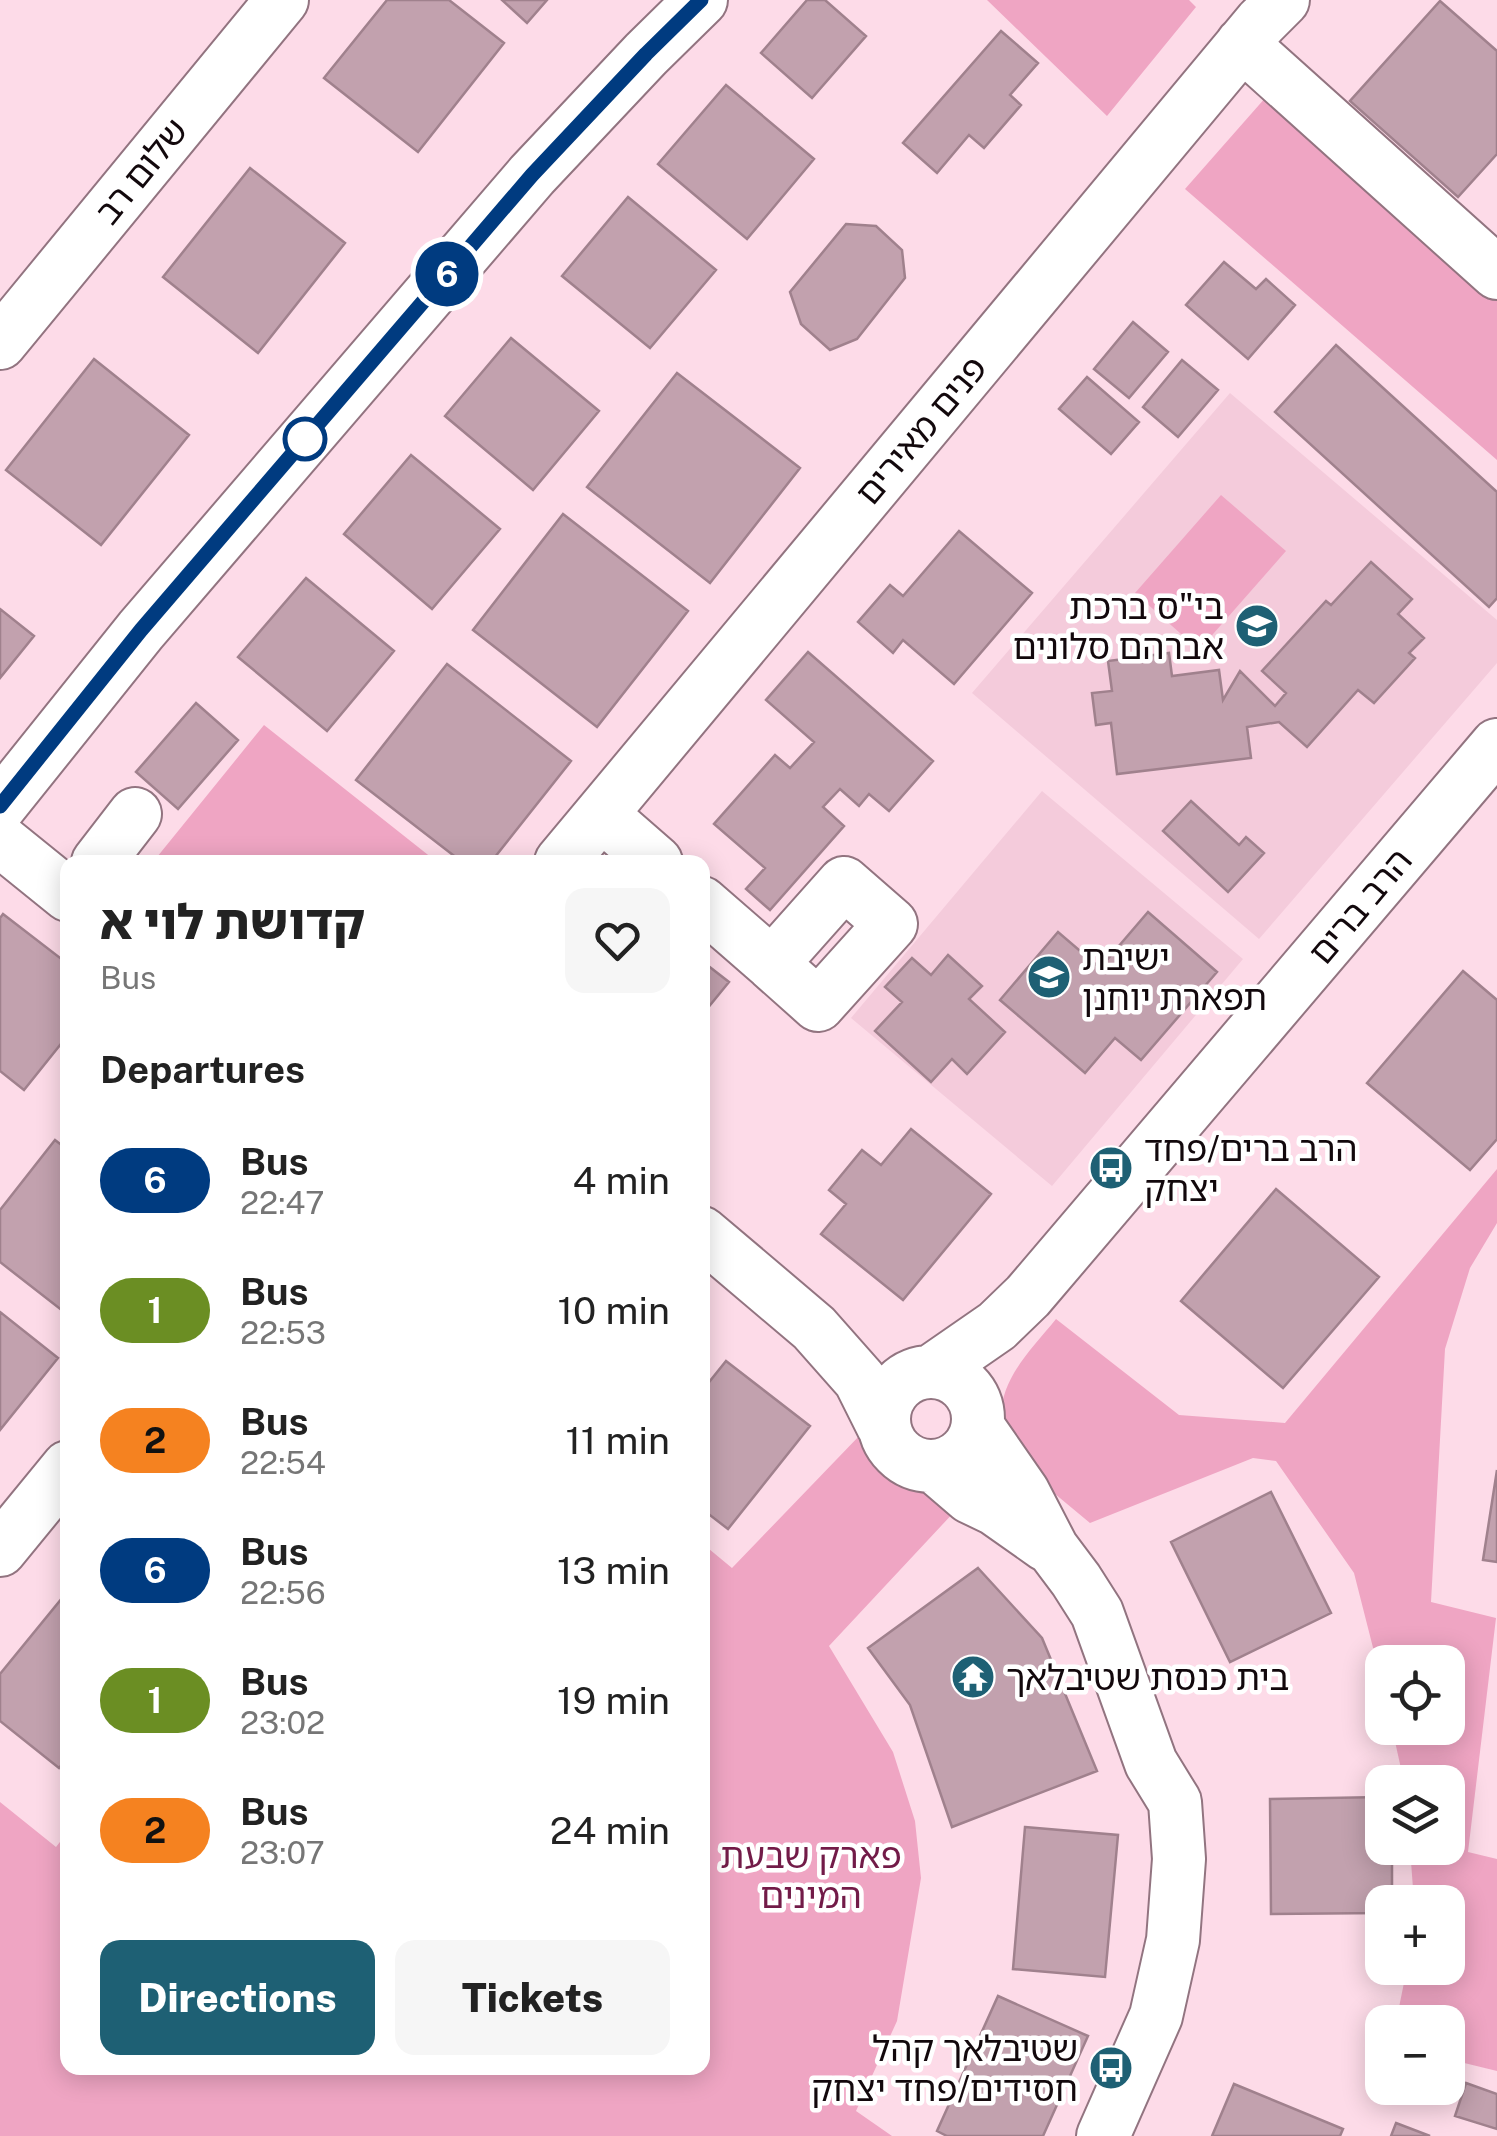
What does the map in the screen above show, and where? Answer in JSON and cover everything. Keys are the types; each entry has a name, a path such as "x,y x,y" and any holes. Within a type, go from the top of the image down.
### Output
{"street":[{"name":"שלום רב","path":"0,343 282,0"},
{"path":"0,806 141,630 532,175 701,0"},
{"name":"פנים מאירים","path":"567,855 1242,44 1283,0"},
{"path":"1242,44 1497,273"},
{"name":"הרב ברים","path":"925,1372 973,1345 1028,1296 1497,745"},
{"path":"103,855 135,814"},
{"path":"601,814 648,855"},
{"path":"0,840 60,889"},
{"path":"710,910 772,964"},
{"path":"710,1240 814,1328 860,1380 895,1452 913,1464 935,1467 968,1450 975,1439 978,1420 976,1403 964,1384 954,1377 895,1368 882,1358 814,1328"},
{"name":"הרב ברים","path":"978,1420 1028,1296"},
{"path":"883,1426 888,1397 901,1382 925,1372"},
{"path":"978,1420 1052,1548 1098,1613 1150,1763 1175,1802 1179,1859 1173,1940 1156,2016 1103,2136"},
{"path":"935,1467 970,1496 1052,1548"},
{"path":"0,1550 60,1477"}],"shaded area":[{"path":"1230,393 1497,620 1497,663 1259,939 972,693"},
{"path":"1042,791 1243,959 1052,1186 851,1018"}],"green space":[{"path":"987,0 1189,0 1196,7 1107,116"},
{"path":"1266,97 1497,298 1497,460 1185,189"},
{"path":"1221,495 1286,551 1199,650 1135,593"},
{"path":"264,725 428,855 159,855"},
{"path":"1497,1169 1497,1223 1470,1268 1445,1349 1431,1602 1496,1618 1468,1852 1497,1859 1497,2071 1465,2063 1465,2005 1399,2005 1404,1985 1465,1985 1465,1885 1413,1885 1411,1865 1465,1865 1465,1765 1400,1765 1396,1745 1465,1745 1465,1645 1372,1645 1354,1573 1276,1461 1253,1458 1090,1523 1031,1474 1001,1419 1012,1377 1056,1319 1179,1415 1285,1423"},
{"name":"פארק שבעת המינים","path":"862,1433 871,1457 882,1471 956,1510 829,1646 893,1752 915,1821 921,1878 897,2021 856,2111 892,2136 0,2136 0,1802 56,1847 60,1842 60,2075 710,2075 710,1550 732,1568"}],"building":[{"path":"387,0 449,0 504,43 418,152 324,78"},
{"path":"502,0 547,0 527,23"},
{"path":"807,0 825,0 866,36 812,98 761,53"},
{"path":"1440,1 1497,51 1497,154 1458,197 1350,101"},
{"path":"1001,31 1038,63 1010,95 1021,105 984,148 969,135 937,173 903,143"},
{"path":"726,85 814,159 747,239 658,164"},
{"path":"250,168 345,243 258,353 163,277"},
{"path":"628,197 716,270 650,348 562,276"},
{"path":"846,224 876,226 902,250 905,278 857,339 830,350 801,324 790,292"},
{"path":"1224,262 1256,289 1266,279 1295,305 1248,359 1186,305"},
{"path":"1133,322 1168,352 1129,398 1094,369"},
{"path":"511,338 599,411 533,490 445,416"},
{"path":"1336,345 1497,492 1497,598 1489,607 1275,412"},
{"path":"94,359 189,435 101,545 6,470"},
{"path":"1182,360 1218,390 1178,437 1143,407"},
{"path":"677,373 800,468 710,583 587,487"},
{"path":"1087,377 1139,422 1111,454 1059,409"},
{"path":"411,455 500,529 432,609 344,534"},
{"path":"563,514 688,611 597,727 473,630"},
{"path":"959,531 1032,593 954,684 903,640 893,653 858,622 890,585 903,596"},
{"path":"1371,562 1412,599 1398,614 1424,638 1409,653 1415,658 1374,703 1358,690 1307,747 1279,722 1247,727 1251,758 1117,774 1111,723 1096,725 1092,693 1112,691 1108,661 1169,653 1172,676 1219,670 1223,700 1240,671 1275,706 1286,693 1262,671 1326,601 1331,605"},
{"path":"306,578 394,651 327,731 238,657"},
{"path":"0,609 34,636 0,678"},
{"path":"808,652 933,761 889,811 869,794 859,806 840,789 823,807 844,826 770,910 746,889 765,868 714,824 775,755 790,768 814,742 766,700"},
{"path":"447,664 571,761 497,855 453,855 356,780"},
{"path":"196,703 238,740 178,809 136,772"},
{"path":"1191,801 1239,845 1246,837 1264,853 1228,892 1163,831"},
{"path":"1148,912 1217,972 1141,1060 1115,1038 1085,1073 1000,1000 1058,932 1100,968"},
{"path":"3,914 60,958 60,1045 24,1090 0,1071"},
{"path":"948,955 982,986 969,999 1005,1032 967,1074 952,1059 931,1082 875,1031 902,1002 885,987 912,958 931,975"},
{"path":"710,967 729,982 710,1005"},
{"path":"1463,971 1497,1000 1497,1139 1470,1170 1367,1083"},
{"path":"911,1129 991,1194 903,1300 821,1234 846,1204 829,1190 862,1150 881,1165"},
{"path":"55,1140 60,1144 60,1309 0,1262 0,1210"},
{"path":"1276,1189 1379,1277 1283,1388 1181,1301"},
{"path":"0,1312 58,1358 0,1430"},
{"path":"726,1361 810,1426 728,1529 710,1515 710,1381"},
{"path":"1497,1470 1497,1562 1483,1560"},
{"path":"1271,1492 1331,1613 1230,1662 1171,1542"},
{"name":"בית כנסת שטיבלאך","path":"978,1568 1042,1638 1097,1771 952,1827 910,1705 868,1648"},
{"path":"60,1601 59,1768 0,1721 0,1674"},
{"path":"1365,1797 1365,1865 1392,1865 1392,1885 1365,1885 1365,1913 1271,1914 1270,1799"},
{"path":"1025,1827 1118,1835 1105,1977 1013,1969"},
{"path":"998,1996 1088,2036 1043,2136 947,2136 937,2131"},
{"path":"1466,2083 1497,2094 1497,2129 1455,2116 1459,2105 1465,2105"},
{"path":"1234,2084 1343,2129 1340,2136 1212,2136"},
{"path":"1396,2123 1430,2136 1391,2136"}],"bus line":[{"name":"6","path":"0,806 141,630 532,175 701,0"}],"place":[{"name":"בי\"ס ברכת אברהם סלונים","path":"1257,626"},
{"name":"ישיבת תפארת יוחנן","path":"1049,977"},
{"name":"הרב ברים/פחד יצחק","path":"1111,1168"},
{"name":"בית כנסת שטיבלאך","path":"973,1677"},
{"name":"שטיבלאך קהל חסידים/פחד יצחק","path":"1111,2068"}]}
